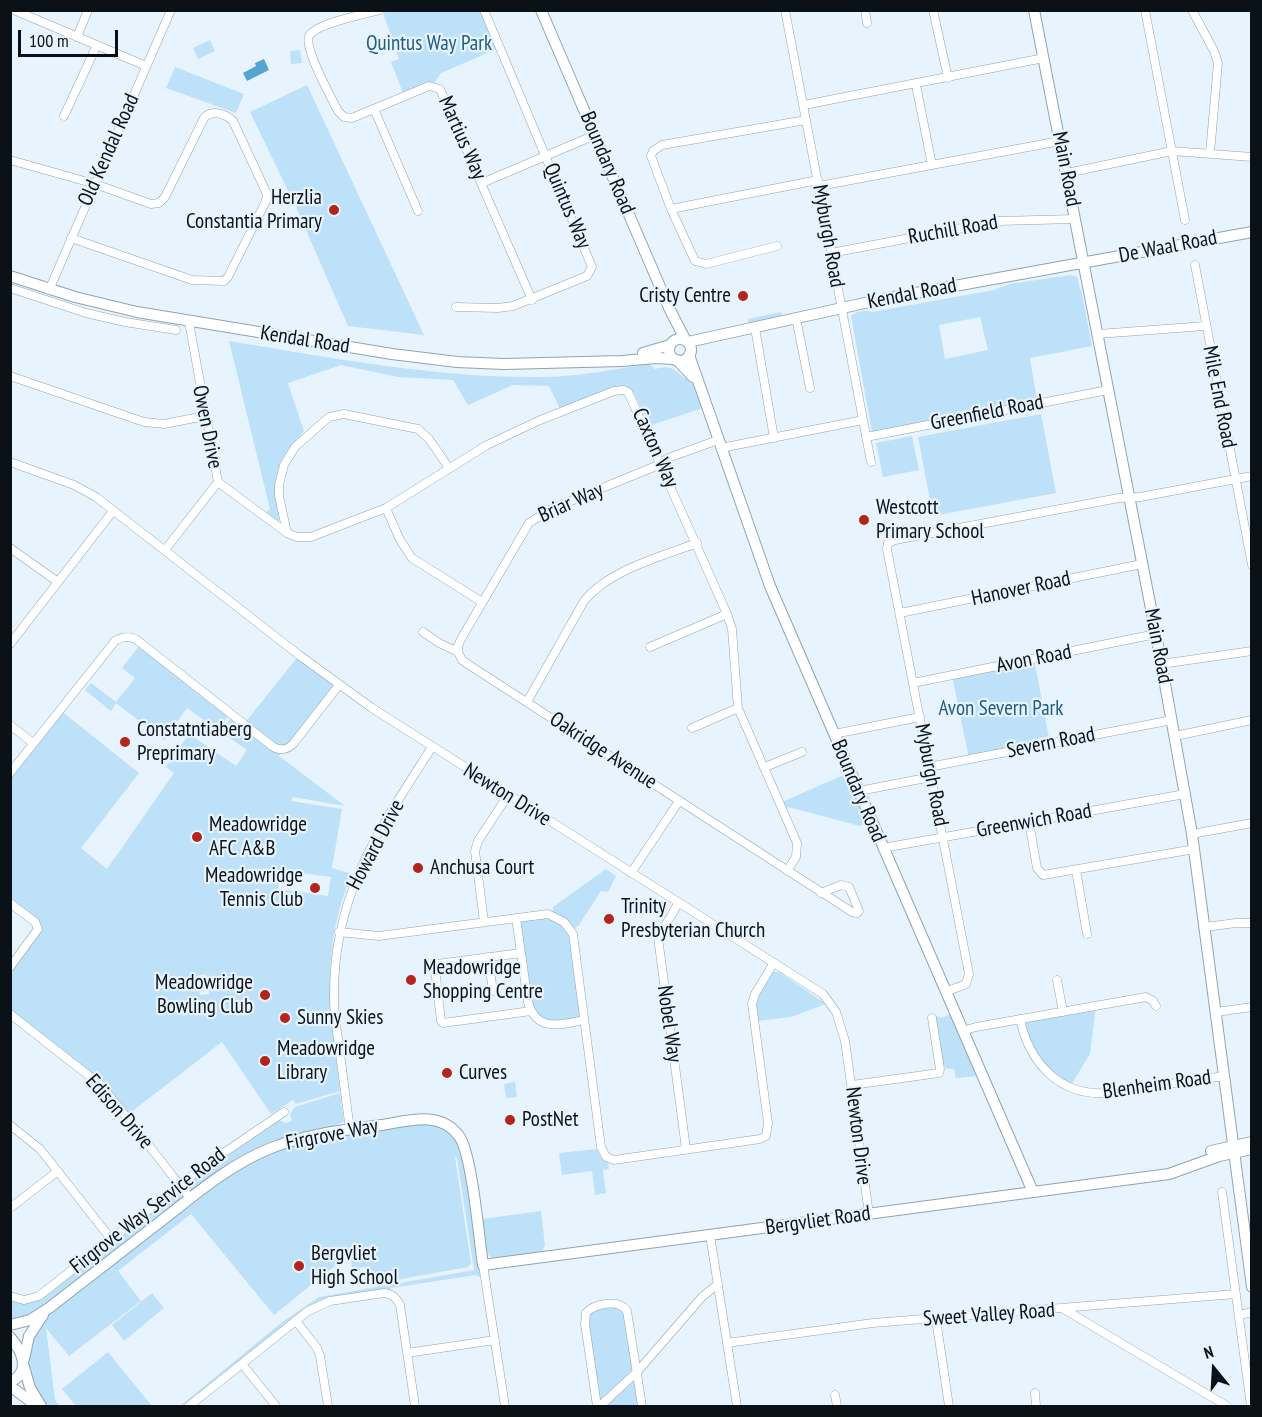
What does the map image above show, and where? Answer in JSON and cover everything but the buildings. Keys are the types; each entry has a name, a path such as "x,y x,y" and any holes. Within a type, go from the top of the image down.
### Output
{"main road":[{"name":"Boundary Road","path":"541,10 673,316 687,342"},
{"name":"Main Road","path":"1034,10 1156,634 1195,849 1234,1148 1248,1229 1251,1287"},
{"name":"De Waal Road","path":"1084,262 1251,232"},
{"name":"Kendal Road","path":"687,342 842,308 1084,262"},
{"name":"Kendal Road","path":"10,276 49,290 103,304 189,322 392,354 457,362 525,364 662,358 675,360"},
{"name":"Boundary Road","path":"671,344 675,330 673,316"},
{"name":"Kendal Road","path":"689,355 742,331"},
{"path":"677,340 687,342 691,349 689,355 683,360 675,360 669,351 671,344 677,340"},
{"name":"Kendal Road","path":"605,360 657,350 671,344"},
{"name":"Boundary Road","path":"689,355 767,577 1033,1192"},
{"name":"Boundary Road","path":"675,360 689,372 698,384"},
{"name":"Firgrove Way","path":"10,1325 30,1320 49,1308 226,1171 270,1148 314,1135 428,1119 442,1122 457,1134 464,1146 483,1265"},
{"path":"1234,1148 1251,1142"},
{"path":"1234,1148 1251,1149"},
{"name":"Bergvliet Road","path":"483,1265 1152,1175 1205,1153 1234,1148"},
{"name":"Firgrove Way","path":"24,1363 32,1331 49,1308"},
{"path":"10,1337 24,1363 30,1388 39,1407"},
{"path":"24,1363 20,1375 10,1384 39,1407"}],"street":[{"path":"14,10 146,66"},
{"path":"77,37 88,10"},
{"name":"Old Kendal Road","path":"49,290 171,10"},
{"name":"Martius Way","path":"380,10 331,24 309,36 309,48 339,114 352,118 429,86 440,88 532,300"},
{"name":"Quintus Way","path":"456,307 513,306 587,276 592,267 484,10"},
{"name":"Myburgh Road","path":"785,10 871,462"},
{"path":"865,10 867,23"},
{"path":"933,10 948,78"},
{"path":"1145,10 1185,220"},
{"path":"1191,10 1214,51 1218,63 1210,153"},
{"path":"64,116 97,45"},
{"path":"804,105 916,85 1044,58"},
{"path":"916,85 932,165"},
{"path":"374,109 418,211"},
{"path":"10,160 95,184 152,204 159,203 165,197 189,152 204,117 214,112 233,121 267,194 266,201 227,278 220,281 192,280 71,237"},
{"path":"777,246 706,264 698,263 692,258 651,156 657,148 662,146 807,120"},
{"path":"482,183 595,135"},
{"path":"671,209 1060,141"},
{"path":"1066,173 1172,151 1251,157"},
{"name":"Ruchill Road","path":"831,253 999,221 1075,219"},
{"name":"Mile End Road","path":"1195,265 1251,565"},
{"path":"10,288 86,313 176,330"},
{"path":"796,318 810,388"},
{"name":"Owen Drive","path":"165,550 218,482 189,322"},
{"path":"1098,334 1205,326"},
{"path":"755,328 774,438"},
{"path":"10,376 144,422 164,424 205,416"},
{"name":"Caxton Way","path":"287,533 297,537 311,537 386,508 487,445 527,426 619,390 628,392 632,395 697,543 732,629 738,708 797,843 796,857 787,871"},
{"name":"Greenfield Road","path":"866,436 1108,390"},
{"path":"287,533 279,496 284,465 295,447 329,417 344,414 418,429 429,439 449,468"},
{"name":"Briar Way","path":"458,652 459,642 529,523 549,510 668,458 719,444 774,438 863,420"},
{"name":"Newton Drive","path":"10,462 84,490 339,685 432,747 823,994 836,1012 846,1041 868,1214"},
{"path":"1129,497 1251,476"},
{"path":"218,482 287,533"},
{"name":"Myburgh Road","path":"945,992 963,986 969,978 887,549 888,543 1129,497"},
{"path":"386,508 400,540 412,558 482,602"},
{"path":"10,644 113,511"},
{"path":"527,702 584,601 596,588 626,571 697,543"},
{"path":"10,548 58,582"},
{"name":"Hanover Road","path":"900,613 1142,564"},
{"path":"650,647 727,614"},
{"name":"Oakridge Avenue","path":"423,632 458,652 462,660 469,665 679,801 632,873"},
{"name":"Avon Road","path":"913,683 1156,634"},
{"path":"10,773 115,641 126,637 137,640 275,749 288,748 339,685"},
{"path":"1161,664 1251,651"},
{"path":"692,728 738,708"},
{"path":"834,734 920,717"},
{"name":"Severn Road","path":"929,767 1172,720"},
{"path":"1175,736 1251,720"},
{"path":"10,725 33,743"},
{"name":"Howard Drive","path":"350,1129 334,999 339,932 347,901 362,864 384,822 432,747"},
{"path":"765,767 802,752"},
{"path":"859,791 931,777"},
{"name":"Greenwich Road","path":"883,848 1185,794"},
{"path":"484,922 475,851 478,841 508,795"},
{"path":"679,801 821,893 852,912 859,911 851,888 846,885 821,893"},
{"path":"1029,822 1036,868 1040,874 1047,875 1195,849"},
{"path":"1192,834 1251,823"},
{"path":"1076,870 1087,934"},
{"path":"10,903 35,922 38,929 10,967"},
{"name":"Nobel Way","path":"678,904 658,936 686,1149"},
{"path":"339,932 379,936 548,914 558,917 573,934 601,1147 606,1157 617,1160 760,1139 767,1134 768,1123 752,1004 755,994 773,964"},
{"path":"516,918 531,1011 541,1023 550,1025 584,1020"},
{"path":"1206,927 1251,923"},
{"path":"521,953 440,963 435,966 442,1022 531,1011"},
{"path":"488,957 493,991"},
{"path":"1057,980 1063,1012"},
{"path":"962,1031 1146,997 1153,1000 1156,1006"},
{"path":"1216,1012 1251,1007"},
{"name":"Edison Drive","path":"10,1014 102,1086 190,1198"},
{"path":"852,1085 939,1073 932,1018"},
{"name":"Blenheim Road","path":"1020,1019 1026,1042 1040,1063 1060,1082 1078,1091 1106,1093 1225,1076"},
{"name":"Firgrove Way Service Road","path":"10,1296 24,1300 34,1299 179,1185 284,1112"},
{"path":"10,1125 40,1149 111,1239"},
{"path":"10,1208 58,1172"},
{"path":"1222,1192 1251,1407"},
{"path":"710,1235 737,1407"},
{"path":"483,1265 505,1407"},
{"path":"598,1407 637,1371 702,1297 718,1284"},
{"path":"189,1407 308,1311 330,1301 391,1294 400,1305 415,1407"},
{"path":"1062,1308 1236,1294"},
{"path":"598,1407 585,1324 586,1312 589,1309 618,1303 627,1311 642,1407"},
{"name":"Sweet Valley Road","path":"727,1343 873,1323 1062,1308 1227,1407"},
{"path":"1239,1314 1251,1312"},
{"path":"936,1319 949,1407"},
{"path":"296,1321 317,1348 320,1356 328,1407"},
{"path":"407,1353 495,1340"},
{"path":"242,1364 276,1407"},
{"path":"1035,1393 1036,1407"},
{"path":"835,1395 837,1407"}],"green space":[{"name":"Quintus Way Park","path":"393,10 480,11 497,49 441,73 435,82 403,93 391,62 399,59 383,13"},
{"path":"210,40 215,51 198,59 193,48"},
{"path":"300,50 302,63 291,64 290,51"},
{"path":"175,67 244,94 236,113 166,88"},
{"path":"307,85 424,335 348,326 295,205 250,112"},
{"path":"1071,275 1077,277 1092,346 1030,358 1037,401 872,432 851,316 861,311 872,312 994,290 1009,284","holes":["980,317 988,350 945,359 939,325"]},
{"path":"781,312 782,316 749,323 748,319"},
{"path":"229,341 385,366 463,374 568,376 649,364 655,369 671,368 684,378 688,375 703,408 649,426 631,390 618,387 560,409 549,386 513,385 468,405 453,380 398,377 341,365 288,383 304,431 285,454 278,470 276,486 279,520 277,521 265,513 270,509"},
{"path":"1041,414 1056,493 933,516 918,437"},
{"path":"912,436 919,470 883,477 876,443"},
{"path":"139,646 228,716 218,730 187,708 164,740 116,703 111,711 85,690 91,683 116,702 135,678 122,668"},
{"path":"299,655 339,685 293,744 281,750 244,724"},
{"name":"Avon Severn Park","path":"1034,659 1050,743 969,759 952,675"},
{"path":"60,710 139,773 81,848 107,869 174,773 166,767 189,734 236,766 247,750 221,732 231,718 272,750 280,753 279,756 345,806 293,797 291,801 342,809 332,868 352,874 335,929 330,981 333,1034 340,1091 296,1104 293,1100 271,1114 222,1042 126,1116 105,1090 11,1014 10,967 38,929 11,903 11,773","holes":["280,870 331,877 328,896 278,889","206,974 209,994 200,995 197,976"]},
{"path":"848,773 869,824 860,826 785,808 782,802"},
{"path":"606,869 616,876 608,892 601,891 579,925 574,929 567,921 553,912 553,907"},
{"path":"548,914 570,927 584,1020 550,1025 533,1015 516,918"},
{"path":"772,972 779,972 826,1004 791,1017 757,1021 756,999"},
{"path":"1096,1006 1090,1054 1069,1088 1034,1056 1020,1019"},
{"path":"951,1014 978,1076 956,1078 954,1069 947,1069 943,1065 938,1027 933,1015 941,1018"},
{"path":"515,1082 517,1097 506,1098 504,1084"},
{"path":"340,1093 344,1121 340,1124 272,1141 230,1162 192,1190 187,1189 187,1184 278,1120 286,1123 292,1121 290,1114 295,1107"},
{"path":"432,1119 460,1137 485,1275 391,1288 391,1294 319,1305 189,1406 180,1406 281,1323 319,1297 474,1270 457,1158 455,1157 471,1263 468,1267 385,1282 384,1278 373,1280 370,1266 352,1269 351,1259 342,1260 274,1315 191,1214 118,1271 141,1301 69,1356 46,1328 55,1400 60,1406 41,1406 24,1366 36,1323 11,1325 11,1296 29,1300 179,1184 190,1198 270,1148"},
{"path":"597,1149 600,1157 608,1163 609,1169 603,1170 606,1193 595,1195 592,1171 562,1175 559,1153"},
{"path":"541,1211 545,1245 542,1252 493,1258 487,1254 482,1219"},
{"path":"152,1293 164,1308 124,1341 112,1325"},
{"path":"624,1306 642,1406 597,1406 585,1324 589,1309"},
{"path":"108,1352 152,1406 76,1406 62,1389"}],"water":[{"path":"264,59 269,70 247,81 243,73"}],"place":[{"name":"Herzlia Constantia Primary","path":"334,210"},
{"name":"Cristy Centre","path":"743,296"},
{"name":"Westcott Primary School","path":"864,520"},
{"name":"Constatntiaberg Preprimary","path":"125,742"},
{"name":"Meadowridge AFC A&B","path":"197,837"},
{"name":"Anchusa Court","path":"418,868"},
{"name":"Meadowridge Tennis Club","path":"315,888"},
{"name":"Trinity Presbyterian Church","path":"609,919"},
{"name":"Meadowridge Shopping Centre","path":"411,980"},
{"name":"Meadowridge Bowling Club","path":"265,995"},
{"name":"Sunny Skies","path":"285,1018"},
{"name":"Meadowridge Library","path":"265,1061"},
{"name":"Curves","path":"447,1073"},
{"name":"PostNet","path":"510,1120"},
{"name":"Bergvliet High School","path":"299,1266"}]}
